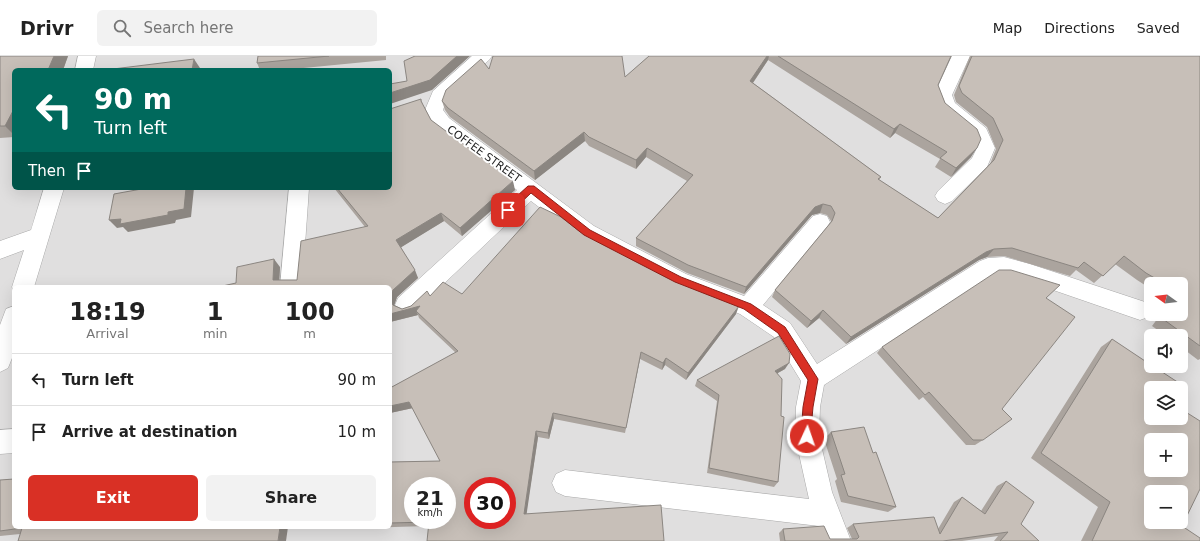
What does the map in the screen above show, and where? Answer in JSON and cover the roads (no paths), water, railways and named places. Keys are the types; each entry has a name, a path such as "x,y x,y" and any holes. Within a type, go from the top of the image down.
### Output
{"street":[{"path":"84,68 87,56"},
{"path":"418,102 439,95 483,56"},
{"path":"945,196 980,162 986,148 979,133 947,106 943,95 961,56"},
{"name":"COFFEE STREET","path":"439,95 434,110 442,123 587,232 678,280 748,307 782,330 814,379"},
{"path":"406,305 531,189"},
{"path":"24,285 53,190"},
{"path":"291,285 299,190"},
{"path":"748,307 820,222"},
{"path":"0,250 40,235"},
{"path":"838,541 819,492 807,436 808,407 814,379 988,267 1004,266 1030,273 1140,310"},
{"path":"0,361 12,322"},
{"path":"0,442 12,441"},
{"path":"565,483 827,514"}]}
